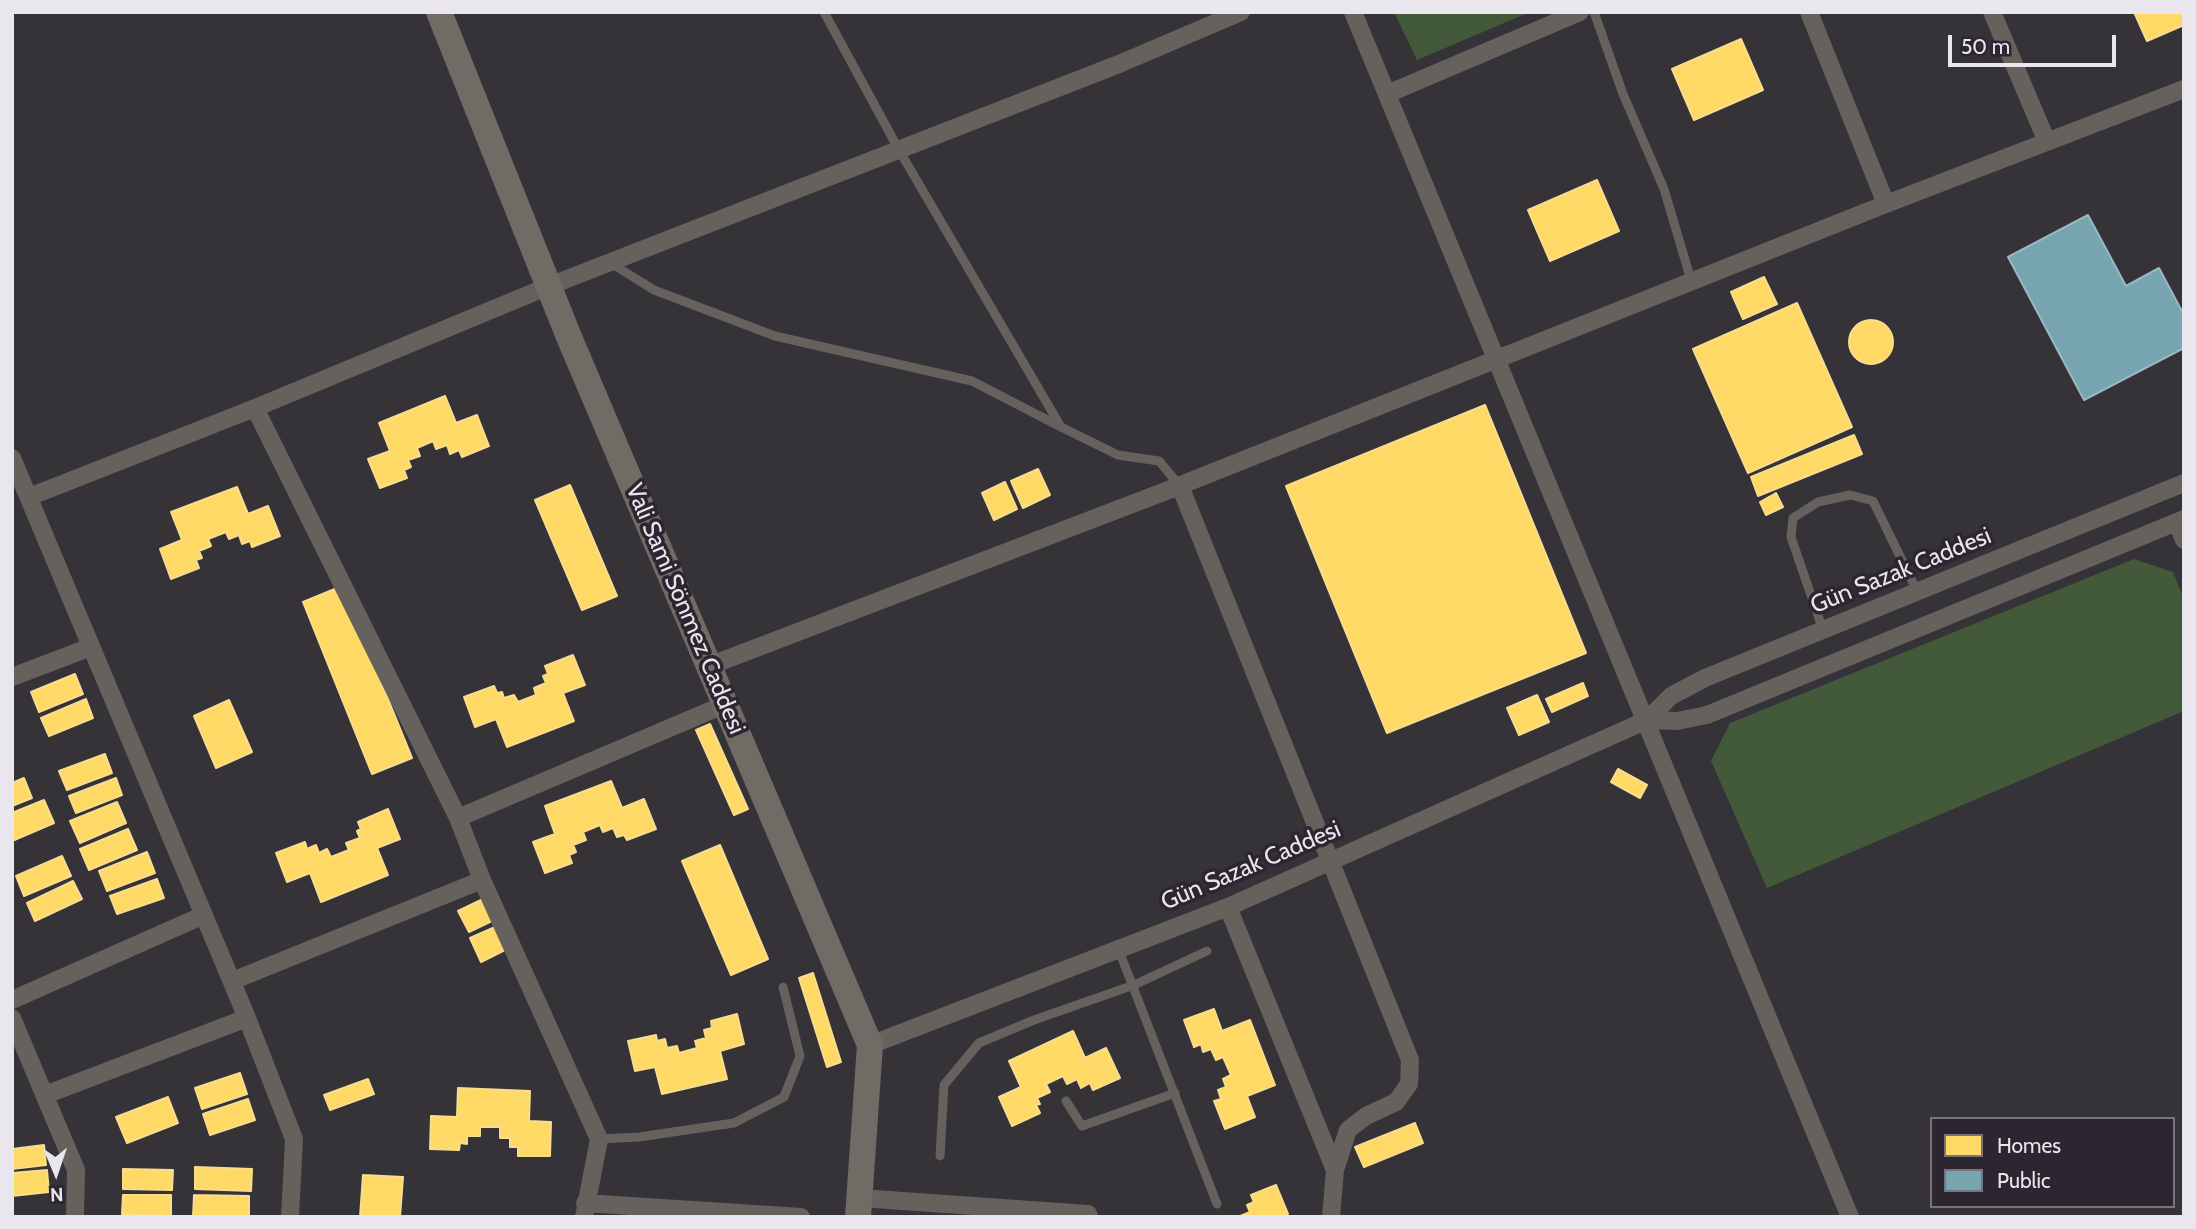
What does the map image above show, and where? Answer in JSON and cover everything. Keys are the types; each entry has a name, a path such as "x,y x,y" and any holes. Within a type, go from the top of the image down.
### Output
{"main road":[{"name":"Vali Sami Sönmez Caddesi","path":"439,12 549,286 870,1045 859,1208"}],"street":[{"path":"29,498 549,286 1119,64 1241,12"},
{"path":"1353,12 1850,1217"},
{"path":"1387,94 1580,12"},
{"path":"1809,12 1886,204"},
{"path":"1992,12 2048,142"},
{"path":"709,666 1180,486 1691,280 2184,89"},
{"path":"255,408 457,818 482,880 599,1139 584,1210 801,1217"},
{"path":"12,458 232,981 293,1139 290,1217"},
{"name":"Gün Sazak Caddesi","path":"870,1045 1118,947 1228,907 1647,720 1671,696 1705,678 2184,483"},
{"path":"1180,486 1410,1060 1409,1084 1396,1102 1366,1116 1348,1130 1335,1170 1331,1217"},
{"path":"2180,521 2184,540"},
{"name":"Gün Sazak Caddesi","path":"1647,720 1677,721 1707,715 2180,521"},
{"path":"12,677 91,646"},
{"path":"457,818 726,704"},
{"path":"232,981 482,880"},
{"path":"1228,907 1335,1170"},
{"path":"12,1000 204,915"},
{"path":"12,1018 76,1170 75,1217"},
{"path":"45,1095 247,1018"},
{"path":"859,1208 1088,1214 1089,1217"}],"lane":[{"path":"824,12 899,150 1061,427"},
{"path":"1594,12 1623,94 1664,189 1691,280"},
{"path":"609,262 654,290 775,336 972,382 1118,455 1159,461 1180,486"},
{"path":"1823,630 1791,537 1793,518 1818,502 1850,495 1873,501 1917,591"},
{"path":"1118,947 1217,1204"},
{"path":"940,1156 944,1085 979,1043 1034,1020 1134,985 1207,951"},
{"path":"599,1139 639,1137 734,1123 783,1097 800,1056 783,986"},
{"path":"1066,1101 1082,1126 1175,1093"}],"green space":[{"path":"1394,12 1530,12 1417,60"},
{"path":"2134,559 2173,572 2184,599 2184,711 1767,888 1711,761 1730,723"}],"building: Homes":[{"path":"2134,12 2184,12 2184,25 2147,41"},
{"path":"1741,39 1763,90 1694,120 1672,69"},
{"path":"1597,180 1619,231 1550,261 1528,210"},
{"path":"1764,277 1777,304 1743,319 1731,292"},
{"path":"1797,303 1852,427 1748,473 1693,349"},
{"path":"1871,320 1880,321 1887,326 1892,333 1892,351 1887,358 1880,363 1871,364 1862,363 1855,358 1850,351 1849,342 1850,333 1855,326 1862,321"},
{"path":"445,396 456,423 477,415 489,446 462,457 459,450 450,454 447,445 436,449 433,441 417,448 420,456 408,460 411,467 404,470 407,478 380,488 368,459 390,451 379,423"},
{"path":"1485,405 1586,653 1387,733 1286,486"},
{"path":"1854,435 1862,454 1758,496 1751,477"},
{"path":"1038,469 1050,495 1023,508 1011,481"},
{"path":"1005,482 1017,509 994,520 982,493"},
{"path":"570,485 617,596 582,610 535,500"},
{"path":"237,487 248,514 268,506 280,536 252,547 250,541 242,544 239,535 229,539 226,532 208,539 211,546 199,551 202,558 196,560 199,568 171,579 160,549 182,540 171,512"},
{"path":"1776,493 1783,507 1766,515 1760,502"},
{"path":"342,586 412,758 372,774 303,602"},
{"path":"573,655 585,685 563,693 574,721 507,747 496,719 475,727 464,697 494,686 497,693 502,692 504,698 514,695 518,702 536,695 534,688 546,683 543,676 548,674 545,666"},
{"path":"75,674 83,694 39,712 31,692"},
{"path":"1583,683 1588,696 1552,712 1546,699"},
{"path":"1537,695 1549,722 1519,735 1507,708"},
{"path":"86,699 93,718 49,736 41,718"},
{"path":"229,700 252,752 216,768 194,716"},
{"path":"710,724 748,809 734,815 696,730"},
{"path":"105,754 112,773 67,790 59,771"},
{"path":"1618,769 1647,785 1640,798 1611,782"},
{"path":"24,778 32,798 12,806 12,783"},
{"path":"116,778 122,795 76,813 69,796"},
{"path":"611,781 622,808 644,799 656,829 627,840 624,835 617,837 613,828 603,832 600,825 583,832 586,840 573,845 576,852 569,855 572,863 545,873 533,842 555,834 545,806"},
{"path":"44,800 54,823 12,841 12,813"},
{"path":"117,802 126,823 80,843 70,821"},
{"path":"388,809 400,839 377,848 388,875 321,902 310,873 287,882 276,853 305,842 307,849 316,845 319,853 327,849 331,857 349,850 346,843 360,838 357,831 361,829 358,822"},
{"path":"128,829 137,850 89,870 80,849"},
{"path":"720,845 768,959 731,975 682,861"},
{"path":"147,852 155,873 107,891 99,871"},
{"path":"62,856 71,876 24,896 16,876"},
{"path":"157,879 164,898 117,914 110,896"},
{"path":"73,881 82,899 35,921 27,903"},
{"path":"483,899 494,920 469,932 458,911"},
{"path":"495,927 505,950 481,962 470,938"},
{"path":"813,973 841,1062 827,1067 799,978"},
{"path":"1214,1009 1222,1031 1250,1020 1275,1085 1247,1096 1255,1117 1225,1129 1214,1101 1221,1099 1218,1090 1226,1087 1223,1079 1231,1075 1223,1057 1216,1060 1211,1049 1203,1052 1201,1044 1194,1047 1184,1020"},
{"path":"737,1014 744,1044 720,1051 727,1079 662,1094 655,1067 635,1071 628,1041 656,1035 657,1041 665,1039 667,1048 677,1046 679,1053 697,1048 695,1041 706,1038 704,1030 712,1028 711,1021"},
{"path":"1073,1031 1085,1058 1106,1048 1120,1078 1093,1090 1090,1083 1081,1088 1077,1079 1067,1084 1063,1076 1046,1084 1050,1092 1037,1098 1040,1104 1036,1105 1040,1113 1012,1126 999,1097 1021,1087 1009,1061"},
{"path":"240,1073 247,1094 202,1109 195,1088"},
{"path":"368,1079 374,1094 330,1110 324,1095"},
{"path":"458,1088 530,1091 529,1121 551,1122 550,1156 518,1156 518,1147 510,1147 510,1138 500,1138 500,1127 480,1127 480,1136 467,1136 467,1144 460,1143 459,1150 430,1149 431,1116 457,1117"},
{"path":"168,1097 178,1123 127,1143 116,1117"},
{"path":"248,1099 255,1120 210,1135 203,1114"},
{"path":"1415,1123 1423,1143 1364,1167 1355,1147"},
{"path":"44,1145 46,1165 12,1169 12,1149"},
{"path":"195,1167 252,1169 251,1191 195,1189"},
{"path":"123,1169 173,1170 172,1190 123,1189"},
{"path":"47,1170 49,1192 12,1196 12,1173"},
{"path":"363,1175 403,1177 400,1217 360,1217"},
{"path":"1276,1185 1288,1214 1280,1217 1238,1217 1250,1212 1247,1205 1254,1202 1251,1195"},
{"path":"123,1195 171,1195 171,1216 122,1214"},
{"path":"194,1195 249,1196 249,1217 193,1217"}],"building: Public":[{"path":"2088,215 2126,286 2159,268 2184,315 2184,348 2084,400 2008,257"}]}
